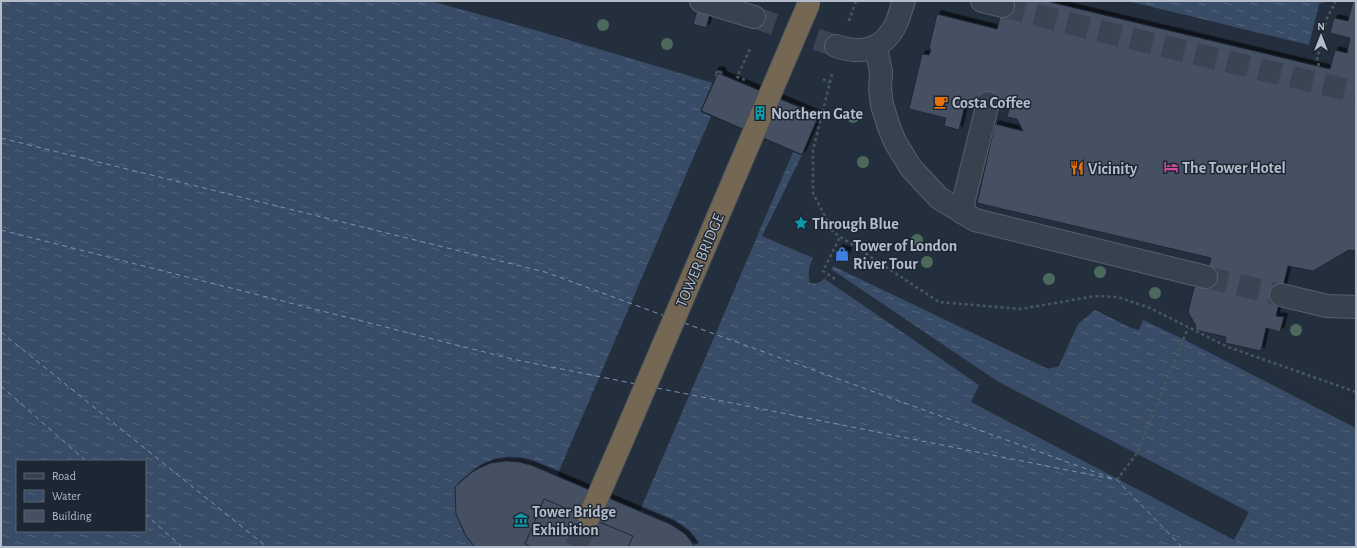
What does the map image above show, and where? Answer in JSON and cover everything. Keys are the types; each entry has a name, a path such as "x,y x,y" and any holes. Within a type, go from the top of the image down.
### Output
{"highway":[{"name":"TOWER BRIDGE","path":"589,517 809,3"}],"street":[{"path":"701,1 754,17"},
{"path":"838,47 857,51 876,47 888,38 896,24 904,1"},
{"path":"982,1 1003,6"},
{"path":"876,47 881,72 880,89 882,105 889,127 911,168 939,198 975,220 1206,277"},
{"path":"963,213 964,199 988,103"},
{"path":"1281,295 1327,306 1356,307"}],"path":[{"path":"850,16 856,1"},
{"path":"1319,66 1317,60 1327,18 1336,1"},
{"path":"838,47 813,150 813,193 833,232 840,237 939,302 1021,309 1095,296 1118,297 1150,308 1228,347 1356,392"},
{"path":"748,81 737,77 750,48"},
{"path":"823,79 829,83"},
{"path":"835,279 823,271 840,237"},
{"path":"1117,480 1137,453 1188,328"}],"water":[{"path":"1,1 431,1 713,83 701,112 802,155 762,236 813,258 809,270 810,283 818,283 824,279 833,266 1048,369 1059,366 1078,324 1095,310 1131,328 1139,330 1150,304 1356,407 1356,547 695,547 684,534 669,524 531,466 519,463 499,462 490,464 472,473 455,487 458,520 464,534 475,547 1,547"},
{"path":"1128,1 1328,1 1319,4 1309,45"}],"pier":[{"path":"712,114 794,150 639,513 556,478"},
{"path":"831,269 997,381 1249,512 1234,540 971,402 979,385 825,279"},
{"path":"1150,304 1356,407 1356,428 1143,320"}],"building":[{"name":"The Tower Hotel","path":"1004,1 1050,1 1330,69 1335,50 1347,53 1350,38 1330,33 1334,18 1348,21 1353,1 1356,1 1356,251 1349,250 1313,271 1288,266 1276,316 1284,317 1280,332 1266,328 1261,351 1225,343 1226,337 1195,330 1196,326 1188,312 1194,288 1205,281 1211,258 977,203 995,124 1023,131 1017,119 1007,117 1009,109 975,101 974,107 965,105 959,130 944,126 946,118 909,109 922,54 929,55 931,49 929,48 937,14 997,29"},
{"path":"697,11 710,14 706,28 693,24"},
{"name":"Northern Gate","path":"715,71 722,71 723,75 819,115 802,155 701,111 715,78"},
{"name":"Northern Gate","path":"718,73 819,115 802,155 701,111"},
{"name":"Tower of London River Tour","path":"839,248 848,251 844,260 836,256"},
{"path":"505,461 531,465 670,524 685,534 695,547 475,547 466,536 456,514 455,487 479,468 491,463"},
{"path":"544,499 633,536 628,547 531,547 525,544"}],"ferry route":[{"path":"1,138 545,272 665,316"},
{"path":"1,230 512,359 636,384"},
{"path":"684,323 1117,480 1182,547"},
{"path":"1,332 267,547"},
{"path":"1,386 85,460"},
{"path":"657,388 1112,479"},
{"path":"146,515 182,547"}],"tunnel":[{"path":"1003,6 1092,29 1356,92"},
{"path":"754,17 836,46"},
{"path":"1206,277 1281,295"},
{"path":"576,547 589,517"}],"place":[{"name":"Costa Coffee","path":"941,102"},
{"name":"Northern Gate","path":"760,113"},
{"name":"The Tower Hotel","path":"1171,167"},
{"name":"Vicinity","path":"1077,168"},
{"name":"Through Blue","path":"801,223"},
{"name":"Tower of London River Tour","path":"842,254"},
{"name":"Tower Bridge Exhibition","path":"521,520"}]}
